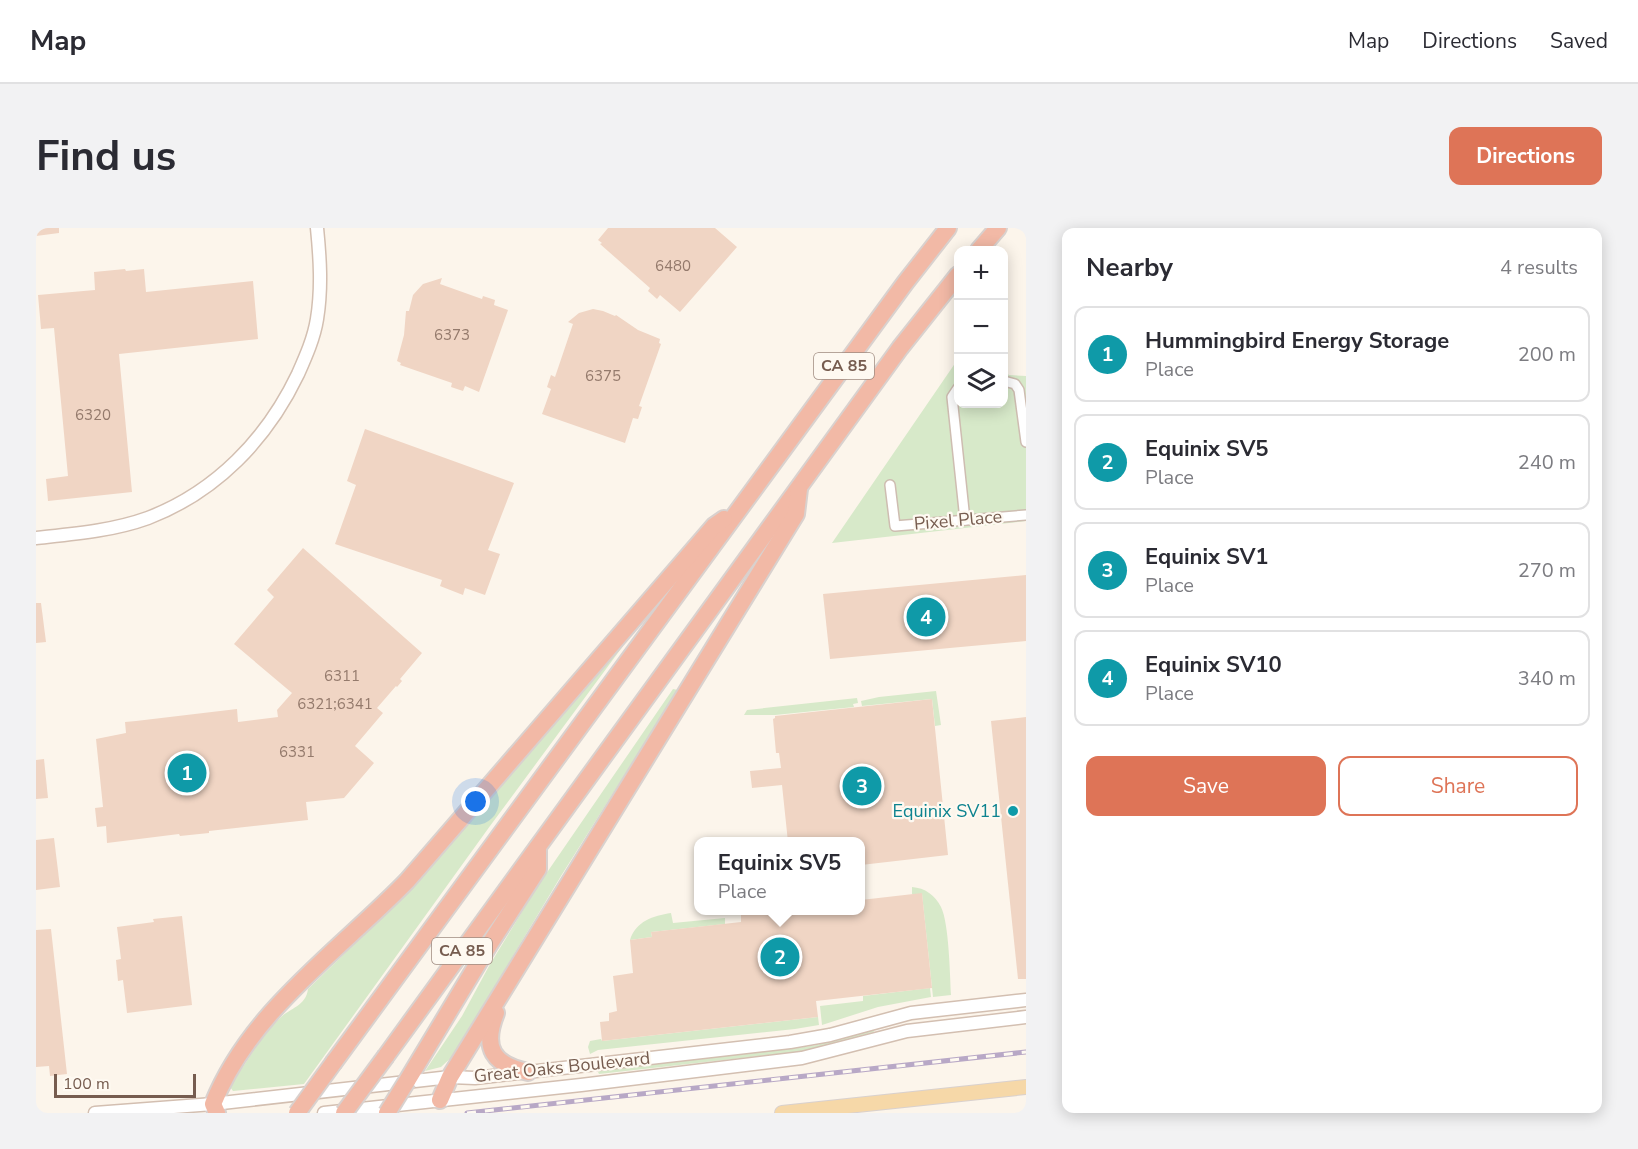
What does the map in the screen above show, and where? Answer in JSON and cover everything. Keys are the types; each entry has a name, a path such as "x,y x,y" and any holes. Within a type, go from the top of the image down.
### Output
{"highway":[{"name":"CA 85","path":"297,1113 905,283 948,228"},
{"path":"982,246 998,228"},
{"name":"CA 85","path":"344,1113 900,348 954,280"},
{"path":"440,1100 450,1077 796,514 799,488"},
{"path":"215,1108 226,1077 246,1046 277,1006 407,881 714,526 742,506"},
{"path":"387,1113 538,869 538,847"},
{"path":"506,988 492,1022 491,1047 498,1060 505,1066 528,1072"}],"main road":[{"path":"36,538 108,529 147,518 186,500 214,482 260,437 280,411 308,352 317,319 321,275 317,228"},
{"name":"Great Oaks Boulevard","path":"95,1113 215,1108 450,1077 475,1078 811,1039 890,1017 1026,1000"},
{"path":"928,1028 939,1019 947,1017 958,1007"},
{"name":"Great Oaks Boulevard","path":"324,1113 802,1058 928,1028 1026,1017"},
{"path":"782,1113 1026,1087"}],"street":[{"path":"1008,382 1015,384 1019,390 1026,442"},
{"path":"954,394 952,397 965,520"},
{"name":"Pixel Place","path":"891,485 895,526 1026,515"}],"green space":[{"path":"954,365 954,408 1008,408 1008,374 1026,376 1026,521 832,543"},
{"path":"617,642 623,646 304,1084 233,1091 230,1087 266,1034 284,1015 301,1003 308,989 405,895"},
{"path":"673,689 678,690 561,876 453,1056 441,1067 425,1071 462,1016 537,887"},
{"path":"936,691 941,725 935,726 932,699 862,706 861,701 879,697"},
{"path":"857,698 858,703 853,704 854,707 775,715 744,715 747,710"},
{"path":"912,887 929,893 936,899 944,915 951,995 933,997 922,894 912,894"},
{"path":"671,913 673,923 725,918 725,924 651,932 652,937 630,940 636,928 646,920"},
{"path":"930,988 931,997 878,1007 822,1025 820,1006 863,1001 863,996"},
{"path":"818,1017 819,1025 795,1029 598,1050 590,1054 588,1047 590,1041 601,1039 602,1041"},
{"path":"873,1029 874,1032 805,1051 599,1074 598,1072 600,1069 798,1048"}],"building":[{"path":"36,228 59,228 59,233 36,236"},
{"path":"608,228 715,228 737,247 680,312 660,295 657,299 648,291 650,288 600,244 602,243 598,240"},
{"path":"125,269 126,271 144,269 146,292 253,281 258,339 119,354 132,492 48,501 46,479 68,476 54,328 41,329 38,295 95,290 94,272"},
{"path":"442,278 440,284 482,299 483,296 495,300 494,305 508,310 479,392 465,386 463,391 451,387 452,383 400,365 401,363 397,361 404,335 406,311 409,311 413,295 423,284"},
{"path":"593,309 616,315 638,330 660,339 661,344 639,406 642,407 638,419 633,418 625,443 542,414 551,389 547,387 551,375 555,377 573,324 568,322 579,313"},
{"path":"365,429 514,483 488,550 500,554 485,595 465,588 463,595 440,586 442,580 335,544 356,485 347,481"},
{"path":"303,548 422,653 400,679 402,681 377,708 383,713 355,746 374,763 344,798 306,802 308,820 107,843 106,826 97,827 95,808 103,807 96,739 126,733 125,722 237,709 238,722 278,717 277,710 292,693 234,644 274,597 267,590"},
{"path":"1026,575 1026,641 830,659 823,594"},
{"path":"36,603 41,603 46,642 36,643"},
{"path":"932,699 948,855 865,865 865,837 787,837 782,785 752,788 750,771 781,768 779,753 776,753 773,719 775,716"},
{"name":"Equinix SV11","path":"1026,717 1026,979 1018,979 991,721"},
{"path":"44,759 48,798 36,799 36,760"},
{"path":"54,838 60,887 36,890 36,840"},
{"path":"922,893 932,988 816,1001 818,1017 602,1041 600,1022 609,1021 609,1013 617,1011 613,976 633,973 630,940 652,937 651,932 741,922 741,915 865,915 865,900"},
{"path":"182,916 192,1005 127,1013 123,980 118,981 116,960 121,959 117,927 154,922 153,919"},
{"path":"51,929 67,1074 50,1076 49,1066 36,1067 36,930"}],"railway":[{"path":"467,1113 1026,1052"}],"place":[{"name":"Equinix SV10","path":"926,617"},
{"name":"Hummingbird Energy Storage","path":"187,773"},
{"name":"Equinix SV1","path":"862,786"},
{"name":"Equinix SV11","path":"1013,811"},
{"name":"Equinix SV5","path":"780,957"}]}
